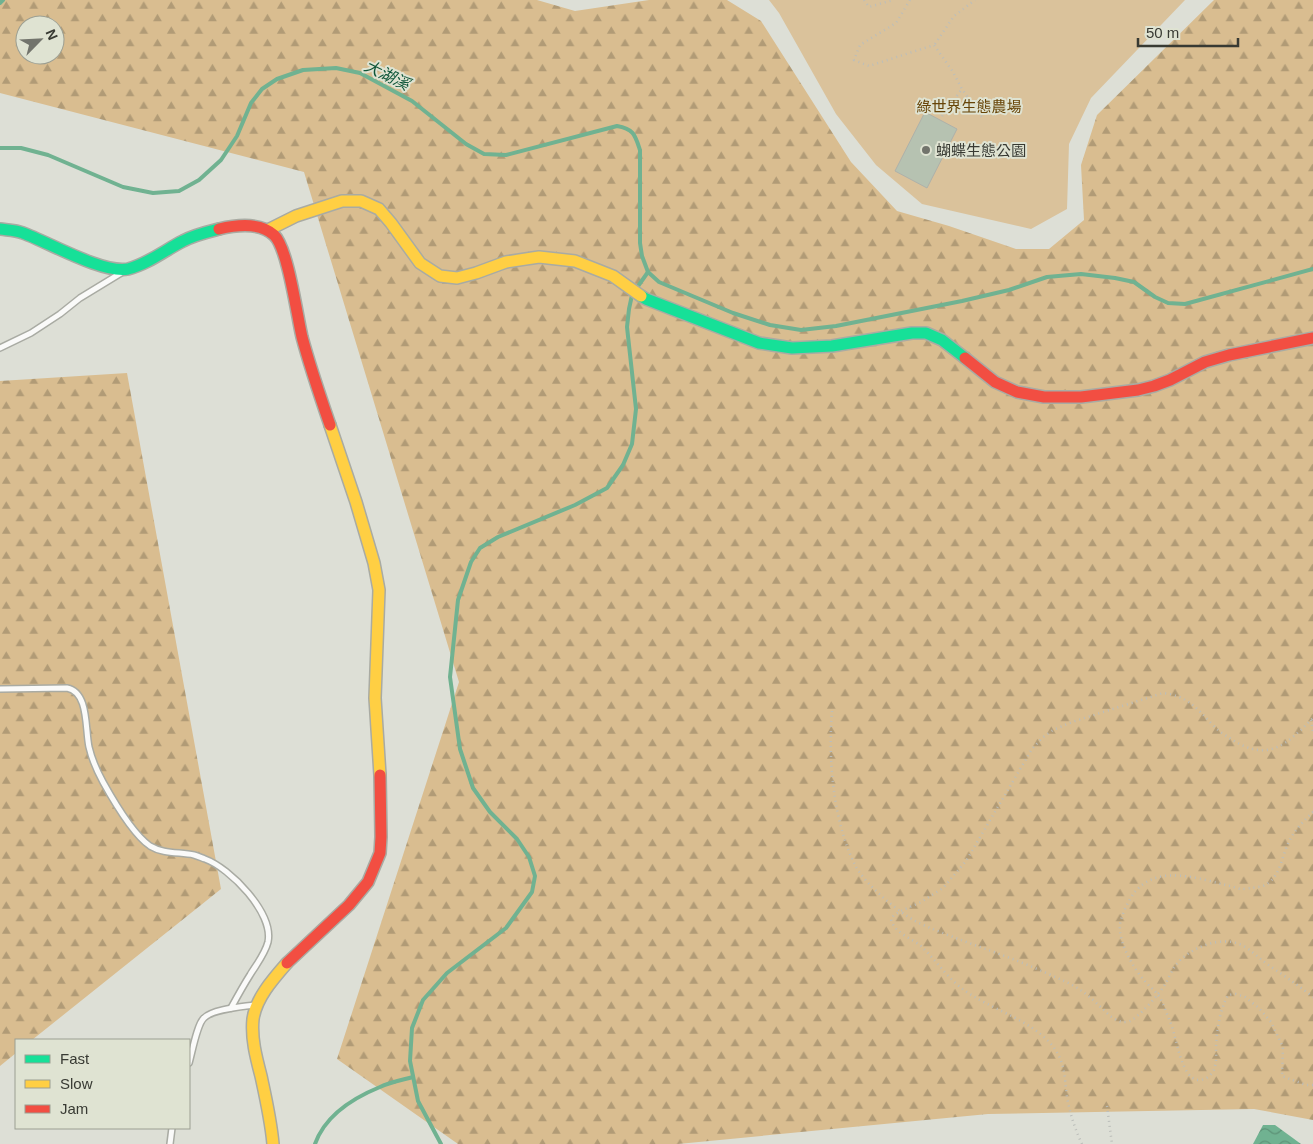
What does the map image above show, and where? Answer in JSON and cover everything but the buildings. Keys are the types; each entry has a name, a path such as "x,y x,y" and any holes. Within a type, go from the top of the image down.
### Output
{"street":[{"path":"268,230 296,216 342,201 361,201 378,209 420,262 440,276 457,278 506,262 539,257 575,261 613,276 642,296 662,305 759,343 792,348 832,346 912,333 926,333 942,340 995,382 1017,392 1044,397 1081,397 1138,390 1170,380 1205,362 1229,355 1313,338"},
{"path":"0,229 21,232 95,264 112,269 127,268 145,262 184,240 231,226 255,226 268,230 276,236 283,251 302,336 356,502 374,563 379,590 375,698 380,762 381,837 380,853 368,882 349,905 286,964 256,1005 253,1018 253,1042 271,1122 273,1144"}],"lane":[{"path":"0,348 31,333 80,298 127,268"},
{"path":"0,689 67,688 78,693 82,701 89,748 94,766 124,816 144,841 152,847 195,855 212,862 241,884 253,898 264,918 268,931 268,942 263,954 231,1008"},
{"path":"190,1059 199,1026 204,1018 217,1011 256,1005"},
{"path":"170,1144 172,1129"}],"path":[{"path":"864,0 868,7 893,0"},
{"path":"910,0 896,23 860,45 854,60 869,66 934,45 954,16 976,0"},
{"path":"934,45 954,72 962,89 984,120"},
{"path":"942,116 962,89"},
{"path":"1082,1144 1071,1116 1064,1067 1058,1053 1049,1042 1033,1029 963,989 952,980 921,946 898,931 892,925 891,919 894,915 922,902 943,888 966,861 1032,749 1053,730 1072,722 1163,693 1183,698 1197,709 1215,728 1247,748 1266,751 1280,746 1296,735 1312,719"},
{"path":"832,711 830,735 833,790 844,836 854,864 867,883 915,921 954,938 1031,966 1073,985 1087,994 1108,1015 1121,1022 1129,1022 1136,1017 1163,987 1175,967 1185,956 1200,947 1218,942 1232,942 1246,947 1313,997"},
{"path":"1312,719 1313,732"},
{"path":"1313,812 1291,836 1284,858 1276,874 1267,885 1241,889 1186,876 1163,876 1148,880 1135,892 1126,907 1120,925 1122,942 1131,962 1143,979 1158,993 1164,1004 1180,1056 1185,1069 1191,1077 1197,1080 1204,1079 1210,1076 1215,1068 1217,1033 1223,1004 1228,995 1236,994 1245,997 1259,1008 1271,1022 1283,1048 1282,1076 1306,1085 1313,1085"},
{"path":"1106,1106 1112,1144"}],"green space":[{"path":"0,0 537,0 575,11 649,0 727,0 761,21 851,162 897,211 949,226 1016,249 1049,249 1084,220 1081,165 1097,115 1214,0 1313,0 1313,1120 1254,1109 988,1114 678,1144 458,1144 337,1059 459,682 304,172 0,93"},
{"name":"綠世界生態農場","path":"769,0 1185,0 1091,98 1069,144 1067,209 1031,229 922,204 876,165 836,114 779,13"},
{"path":"127,373 221,889 33,1039 15,1039 15,1054 0,1066 0,381"}],"water":[{"path":"1263,1125 1275,1125 1301,1144 1253,1144"}],"waterway":[{"name":"大湖溪","path":"0,3 3,0"},
{"name":"大湖溪","path":"0,148 21,148 48,155 123,187 153,193 179,191 199,180 221,160 237,136 251,103 262,89 277,79 303,70 336,68 360,73 412,101 466,144 484,154 506,155 617,126 627,129 635,137 640,150 640,243 642,256 648,272"},
{"path":"648,272 659,282 733,313 770,325 801,330 836,326 962,301 1009,290 1047,277 1081,274 1115,278 1134,282 1155,297 1168,303 1185,304 1313,269"},
{"path":"636,289 648,272"},
{"path":"441,1144 418,1101 410,1061 412,1028 423,1000 447,973 506,928 532,892 535,876 529,857 517,839 490,812 473,788 460,749 450,677 458,600 471,562 480,548 498,537 575,505 607,488 623,465 632,444 636,409 627,327 632,295"},
{"path":"315,1144 326,1125 350,1102 384,1085 413,1077"}],"traffic: fast":[{"path":"0,229 20,232 90,262 117,269 135,267 187,239 219,229"},
{"path":"641,296 759,343 792,348 832,346 912,333 926,333 942,340 965,358"}],"traffic: slow":[{"path":"268,230 296,216 342,201 361,201 379,209 420,263 440,276 457,278 506,262 539,257 575,261 613,276 641,296"},
{"path":"330,425 356,502 374,563 379,590 375,698 380,775"},
{"path":"273,1144 268,1110 254,1048 253,1019 261,996 287,963"}],"traffic: jam":[{"path":"219,229 233,226 255,226 268,231 279,242 288,267 305,348 330,425"},
{"path":"965,358 995,382 1017,392 1044,397 1081,397 1138,390 1154,386 1205,362 1229,355 1313,338"},
{"path":"287,963 349,905 368,882 380,853 380,775"}],"place":[{"name":"蝴蝶生態公園","path":"926,150"}]}
